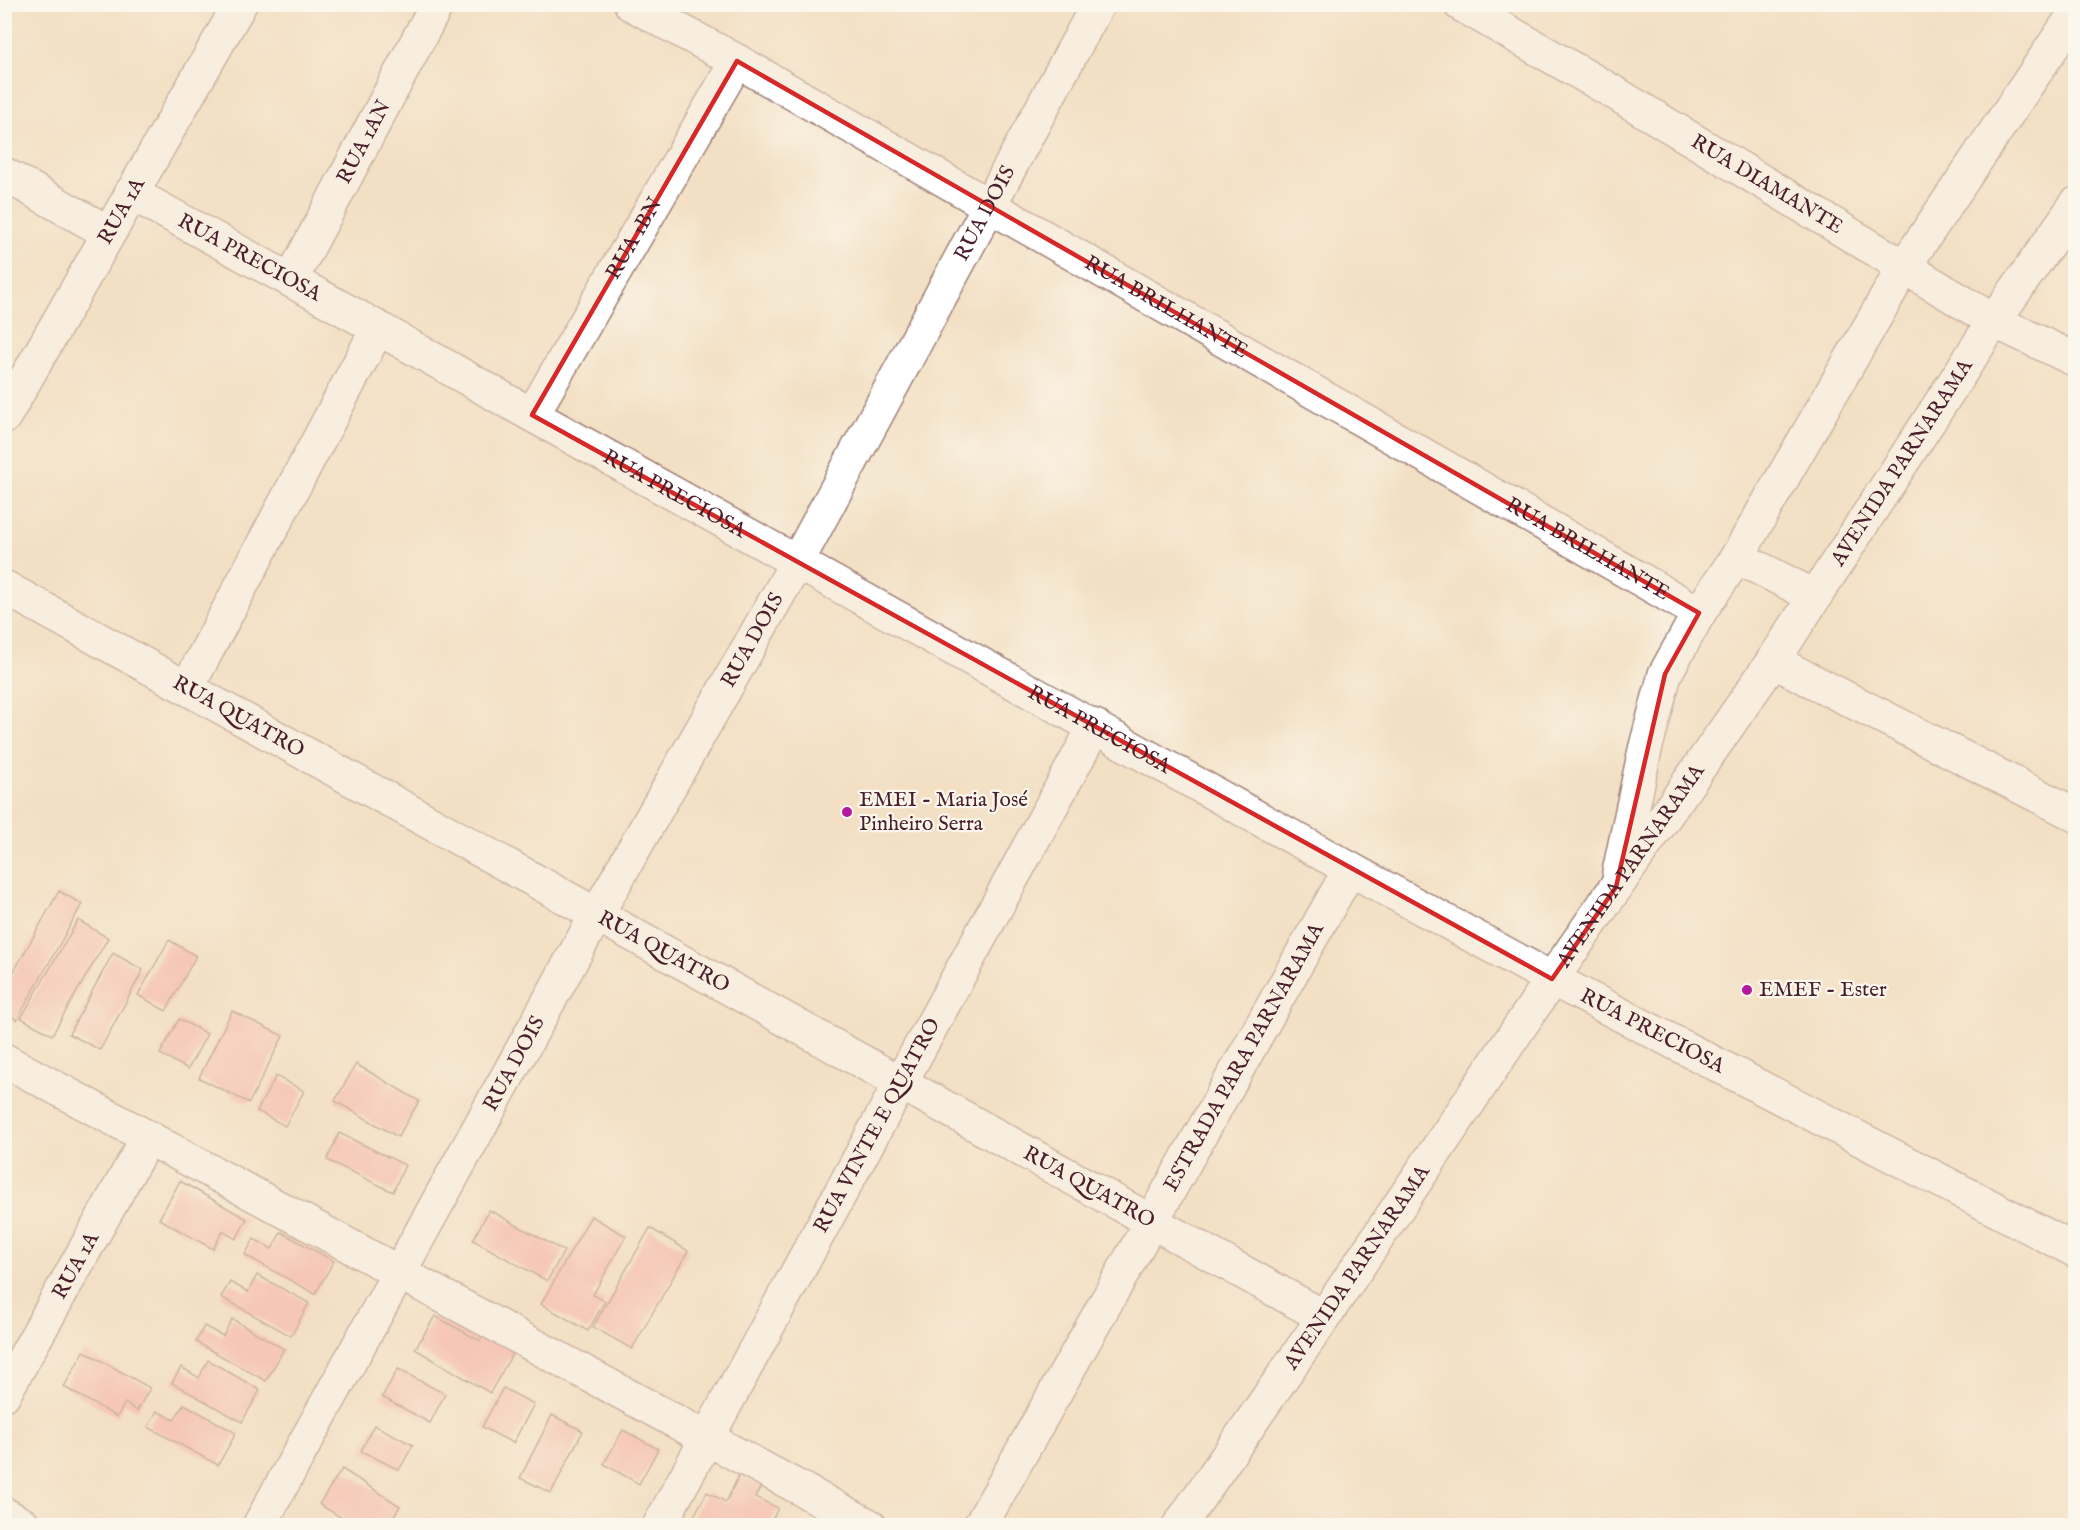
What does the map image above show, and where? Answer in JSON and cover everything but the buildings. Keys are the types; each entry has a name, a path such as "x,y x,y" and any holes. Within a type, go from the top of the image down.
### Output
{"street":[{"name":"RUA 1A","path":"4,417 240,4"},
{"name":"RUA 1AN","path":"291,280 437,4"},
{"name":"RUA BRILHANTE","path":"631,4 737,61 1699,613"},
{"name":"RUA DOIS","path":"259,1526 597,914 797,562 1098,4"},
{"name":"RUA DIAMANTE","path":"1460,4 1618,95 1994,321 2076,360"},
{"path":"1616,887 1645,750 1665,674 1699,613 1737,556 1904,267 2076,12"},
{"name":"RUA 1BN","path":"532,416 737,61"},
{"path":"4,174 109,233"},
{"name":"RUA PRECIOSA","path":"131,193 1552,980 2076,1251"},
{"name":"AVENIDA PARNARAMA","path":"1179,1526 1773,661 1994,321 2076,204"},
{"path":"187,688 378,328"},
{"path":"1737,556 1814,596"},
{"name":"RUA QUATRO","path":"4,587 1324,1317"},
{"path":"1773,661 2076,815"},
{"name":"RUA VINTE E QUATRO","path":"659,1526 1095,726"},
{"name":"ESTRADA PARA PARNARAMA","path":"980,1526 1350,869"},
{"path":"4,1060 870,1526"},
{"name":"RUA 1A","path":"4,1394 148,1137"},
{"path":"4,1514 25,1526"}],"highlighted area":[{"path":"737,61 1699,613 1665,674 1616,887 1552,979 532,415"}],"place":[{"name":"EMEI - Maria José Pinheiro Serra","path":"847,812"},
{"name":"EMEF - Ester","path":"1747,990"}]}
